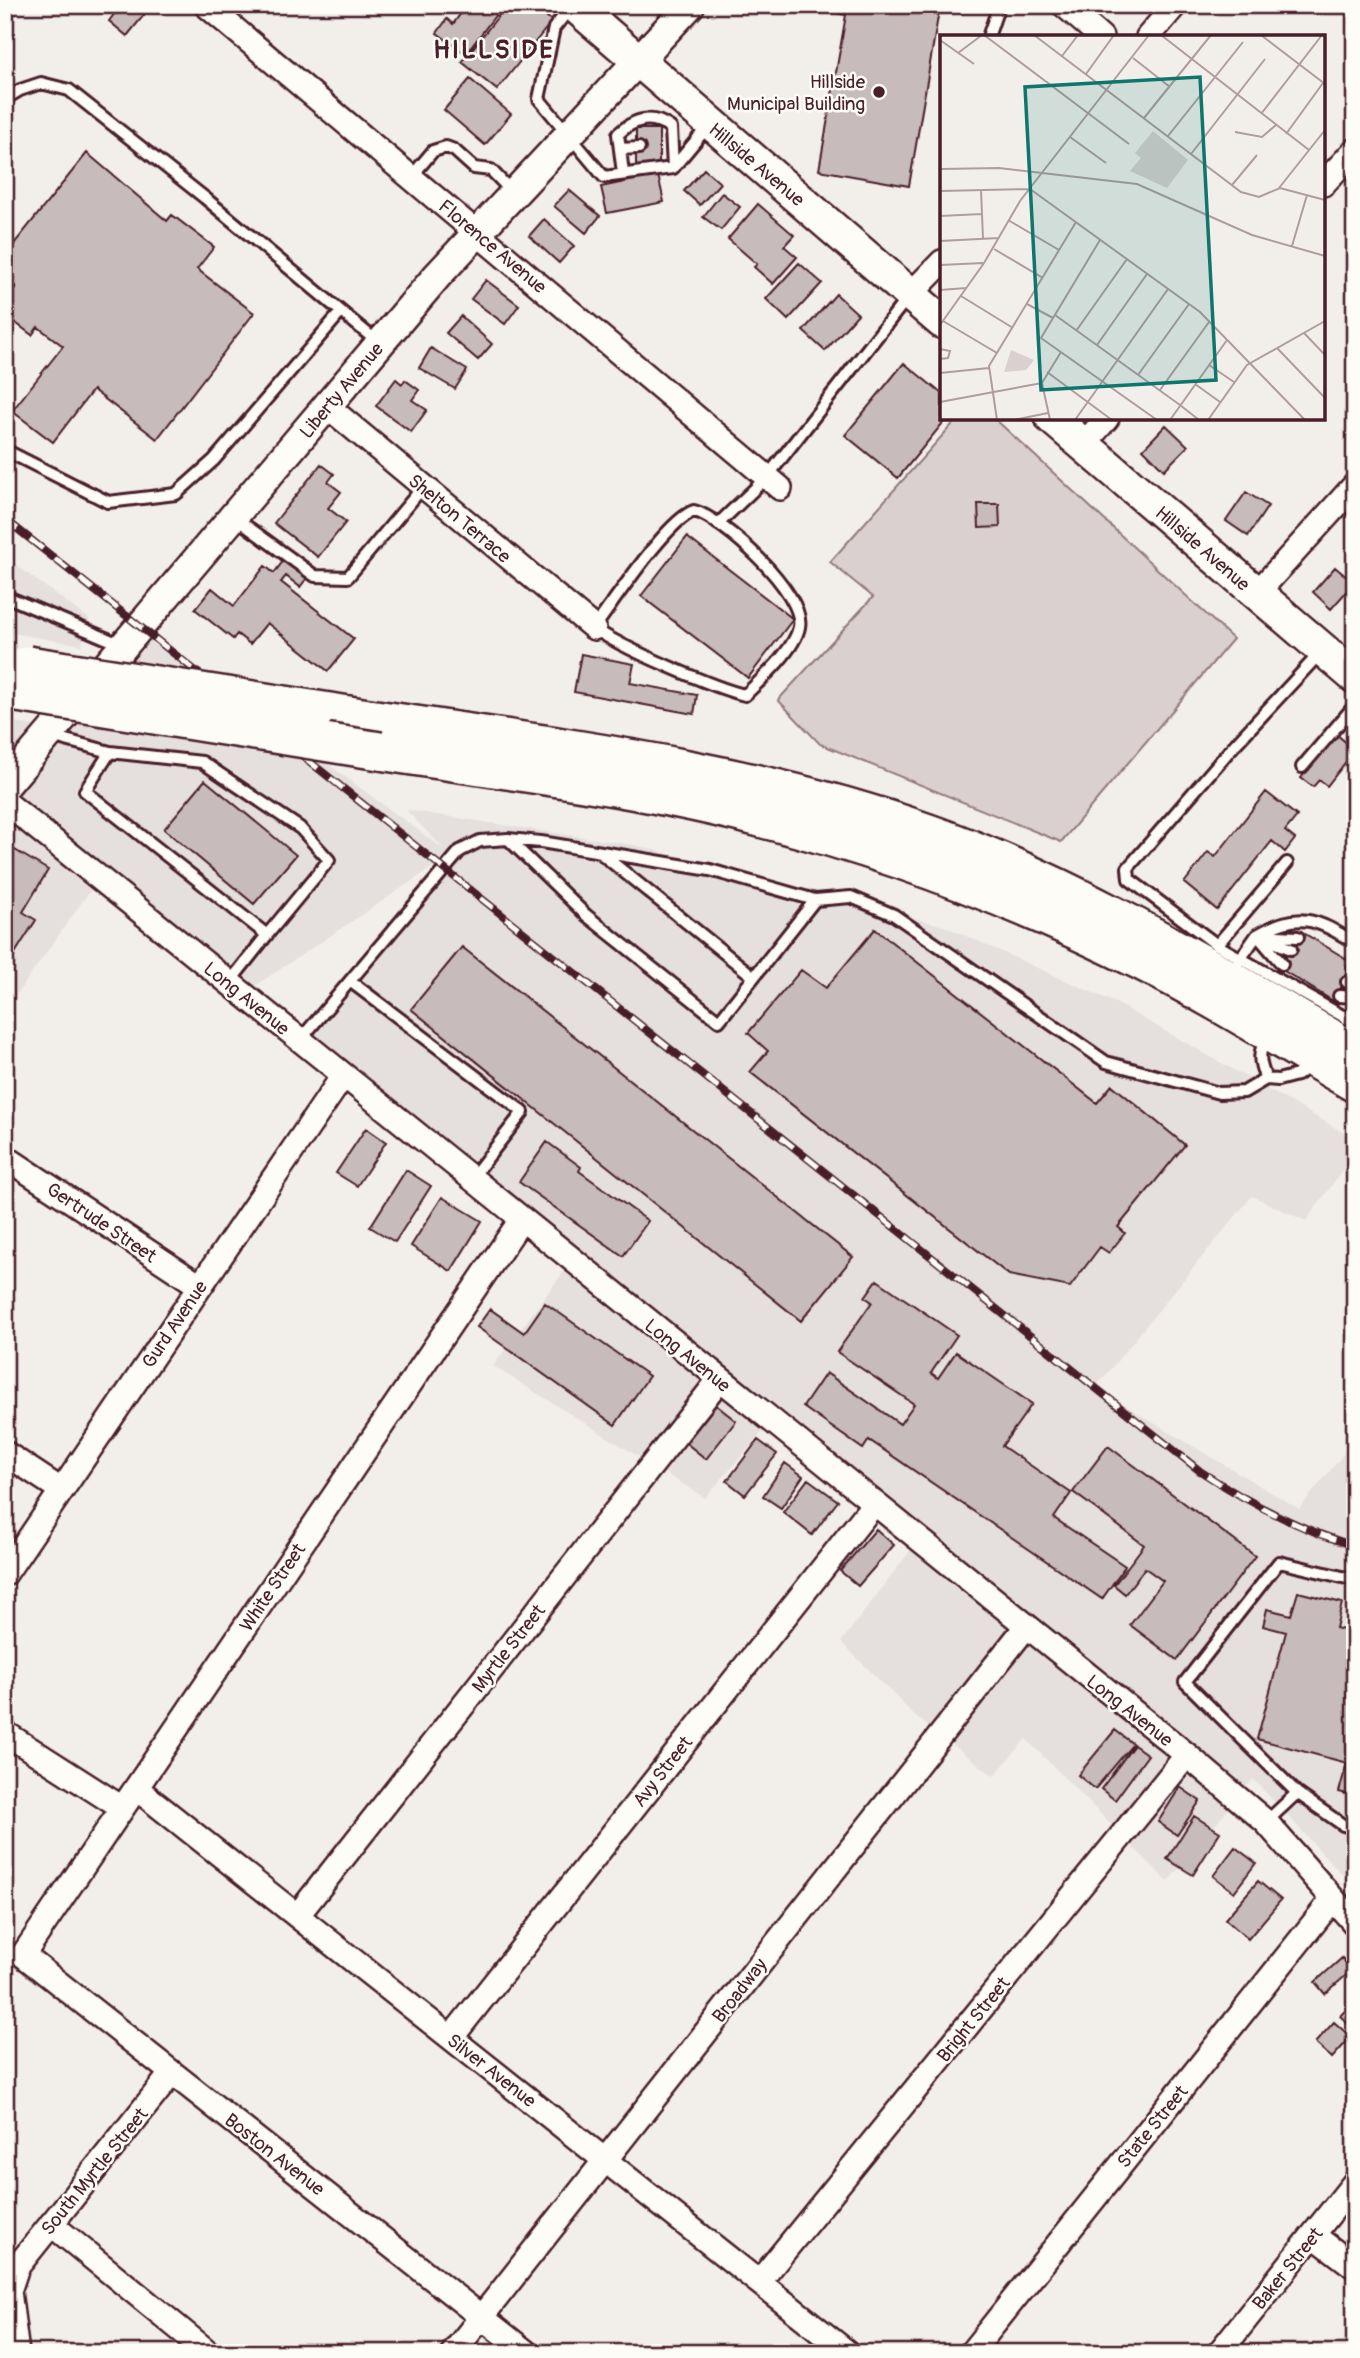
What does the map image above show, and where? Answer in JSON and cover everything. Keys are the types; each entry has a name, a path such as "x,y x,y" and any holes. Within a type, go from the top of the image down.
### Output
{"highway":[{"path":"13,673 317,710 652,763 795,792 876,815 1140,911 1228,960 1355,1052"},
{"path":"13,673 380,751 659,795 766,819 848,843 974,887 1075,930 1172,978 1355,1083"}],"main road":[{"name":"Hillside Avenue","path":"573,5 940,320"},
{"name":"Hillside Avenue","path":"1054,420 1355,677"}],"street":[{"name":"Florence Avenue","path":"206,5 773,483"},
{"name":"Liberty Avenue","path":"5,786 380,344 478,233 690,5"},
{"path":"1064,5 1099,35"},
{"path":"1150,35 1175,5"},
{"path":"1325,182 1355,150"},
{"path":"910,295 940,264"},
{"name":"Shelton Terrace","path":"327,406 594,628"},
{"path":"1083,445 1105,420"},
{"path":"1257,593 1355,485"},
{"name":"Long Avenue","path":"5,802 1025,1628 1187,1755 1266,1822 1355,1924"},
{"name":"Gurd Avenue","path":"5,1574 343,1076"},
{"name":"Gertrude Street","path":"5,1157 200,1286"},
{"name":"White Street","path":"23,1955 521,1220"},
{"name":"Myrtle Street","path":"297,1916 719,1380"},
{"path":"5,1453 61,1490"},
{"name":"Avy Street","path":"451,2038 873,1505"},
{"name":"Broadway","path":"453,2353 1025,1628"},
{"path":"5,1733 122,1808"},
{"name":"Bright Street","path":"759,2282 1187,1755"},
{"name":"Silver Avenue","path":"135,1788 848,2353"},
{"name":"State Street","path":"971,2353 1333,1899"},
{"name":"Boston Avenue","path":"23,1955 527,2353"},
{"name":"South Myrtle Street","path":"17,2353 8,2311 9,2291 17,2267 172,2073"},
{"name":"Baker Street","path":"1219,2353 1355,2182"},
{"path":"51,2224 208,2353"},
{"path":"1313,2235 1355,2267"}],"lane":[{"path":"573,5 554,28 539,99 571,134 604,177 673,168 710,124"},
{"path":"989,35 999,5"},
{"path":"5,99 20,90 41,83 69,90 380,344"},
{"path":"623,173 618,134 637,120 653,118 671,128 667,147 673,168"},
{"path":"411,177 433,151 446,147 454,150 474,168 491,170 515,194"},
{"path":"620,149 639,148"},
{"path":"718,524 773,483 910,295"},
{"path":"5,450 108,502 176,494 215,460 341,312"},
{"path":"233,517 315,576 348,577 423,487"},
{"path":"694,510 705,513 718,524 769,569 792,596 799,612 797,634 768,673 746,695 731,692 662,662 594,628 630,578 686,513 694,510"},
{"path":"5,596 124,646"},
{"path":"1140,911 1128,868 1230,750 1322,650"},
{"path":"1302,767 1355,705"},
{"path":"49,735 110,752 202,762 300,828 319,845 329,860 229,983"},
{"path":"110,752 85,791 267,935"},
{"path":"509,839 586,915 719,1021 815,900"},
{"path":"300,1040 460,851 480,841 509,839 710,870 815,900 851,898 894,915 1106,1062 1219,1093 1244,1092 1266,1079 1278,1080 1297,1075 1315,1060"},
{"path":"603,855 754,977"},
{"path":"1228,960 1287,863"},
{"path":"1228,960 1257,935 1282,921 1304,919 1337,932 1355,943"},
{"path":"1257,935 1298,937"},
{"path":"1257,935 1291,949"},
{"path":"1257,935 1282,964"},
{"path":"1228,960 1355,1023"},
{"path":"350,981 523,1112 471,1179"},
{"path":"1339,996 1355,997"},
{"path":"1266,1079 1259,1062 1260,1047 1270,1034"},
{"path":"1355,1580 1279,1562 1185,1682 1297,1793 1343,1825 1355,1828"},
{"path":"1266,1822 1297,1793"}],"shaded area":[{"path":"956,420 996,420 1233,639 1061,842 820,744 778,700 873,597 830,562"},
{"path":"5,557 89,619 82,645 5,632"},
{"path":"141,627 445,850 406,810 634,845 944,926 1116,1003 1355,1139 1355,1153 1306,1221 1252,1196 1095,1388 1299,1509 1355,1440 1355,1888 1253,1779 1168,1882 1026,1739 994,1776 916,1717 841,1642 923,1534 777,1415 705,1498 493,1366 577,1254 301,1033 448,857 243,994 99,878 5,1011 5,721 53,729"}],"building":[{"path":"93,5 109,5 103,13"},
{"path":"121,5 152,5 127,36 109,21"},
{"path":"467,5 503,5 466,54 437,33 447,19 453,24"},
{"path":"507,5 532,5 552,21 497,90 462,62"},
{"name":"Hillside Municipal Building","path":"836,5 940,5 909,186 819,170 846,15 835,13"},
{"path":"470,79 511,114 485,145 444,110"},
{"path":"636,129 659,129 659,171 636,171"},
{"path":"87,153 167,221 172,215 214,247 197,269 254,313 157,439 93,390 53,442 12,411 63,346 38,327 32,335 5,315 5,301 16,287 5,278 5,255"},
{"path":"704,169 720,183 700,205 684,191"},
{"path":"658,175 664,202 607,213 601,187"},
{"path":"569,190 600,216 586,233 554,206"},
{"path":"722,193 740,207 721,230 703,217"},
{"path":"758,204 794,235 784,246 797,257 773,284 754,267 757,264 728,239"},
{"path":"544,219 574,246 559,263 529,236"},
{"path":"799,263 822,283 788,320 766,299"},
{"path":"486,280 519,305 505,324 471,299"},
{"path":"836,294 858,314 825,351 803,331"},
{"path":"461,316 492,344 478,360 446,333"},
{"path":"431,348 467,370 455,389 419,368"},
{"path":"904,363 940,392 940,420 945,420 898,478 845,435"},
{"path":"396,379 402,384 405,380 419,390 412,400 427,410 411,432 376,406"},
{"path":"1166,425 1188,446 1164,470 1143,449"},
{"path":"321,464 334,474 328,482 341,492 328,508 346,522 318,557 274,523"},
{"path":"1246,492 1268,506 1248,536 1226,521"},
{"path":"978,504 999,504 1000,527 979,528"},
{"path":"687,537 793,619 748,678 641,596"},
{"path":"287,556 310,574 300,587 286,576 281,582 354,639 328,671 267,623 250,644 237,634 233,639 195,609 212,588 234,606 265,566 274,573"},
{"path":"1335,567 1354,583 1331,609 1313,592"},
{"path":"581,654 634,664 630,683 697,695 694,714 574,692"},
{"path":"1336,734 1355,750 1327,786 1319,780 1313,787 1301,778"},
{"path":"205,780 296,855 254,904 164,829"},
{"path":"1266,792 1297,816 1285,831 1295,839 1285,852 1272,841 1217,910 1184,883 1208,852 1215,857"},
{"path":"5,844 48,870 23,912 36,920 5,969"},
{"path":"875,929 1097,1103 1112,1085 1185,1145 1118,1227 1125,1233 1109,1253 1100,1247 1070,1287 1009,1275 750,1072 768,1051 748,1033 801,970 826,988"},
{"path":"1302,932 1355,964 1333,1001 1279,968"},
{"path":"462,947 853,1257 801,1321 411,1009"},
{"path":"366,1128 386,1142 357,1186 336,1173"},
{"path":"547,1142 581,1167 579,1171 648,1221 623,1256 519,1182"},
{"path":"406,1170 431,1186 395,1242 370,1227"},
{"path":"442,1197 482,1221 451,1271 411,1246"},
{"path":"877,1280 957,1335 931,1373 938,1378 956,1352 1032,1404 1002,1446 1071,1493 1054,1518 1125,1566 1102,1599 869,1440 863,1449 803,1407 826,1373 900,1424 914,1404 837,1352 872,1302 865,1297"},
{"path":"545,1303 649,1376 615,1425 477,1327 490,1309 524,1333"},
{"path":"716,1405 736,1421 706,1459 686,1443"},
{"path":"758,1440 777,1454 745,1495 727,1481"},
{"path":"1108,1446 1255,1556 1177,1660 1130,1625 1163,1581 1145,1568 1125,1594 1114,1585 1144,1545 1073,1492"},
{"path":"785,1463 803,1476 781,1508 763,1496"},
{"path":"808,1479 838,1501 812,1535 783,1512"},
{"path":"876,1529 894,1545 858,1586 840,1571"},
{"path":"1298,1592 1342,1603 1336,1628 1355,1633 1355,1808 1348,1806 1351,1795 1339,1792 1347,1763 1257,1739 1286,1632 1263,1626 1267,1609 1291,1615"},
{"path":"1115,1730 1133,1744 1095,1789 1078,1775"},
{"path":"1134,1745 1148,1755 1115,1800 1101,1789"},
{"path":"1180,1787 1200,1801 1177,1835 1158,1822"},
{"path":"1194,1816 1220,1832 1193,1875 1167,1859"},
{"path":"1235,1847 1256,1863 1234,1892 1213,1876"},
{"path":"1258,1881 1281,1900 1248,1939 1225,1919"},
{"path":"1342,1958 1352,1970 1325,1994 1315,1982"},
{"path":"1355,2000 1355,2030 1340,2016"},
{"path":"1334,2022 1351,2037 1332,2058 1315,2043"}],"railway":[{"path":"5,519 1200,1471 1274,1514 1355,1546"}],"place":[{"name":"Hillside Municipal Building","path":"879,92"}],"district":[{"name":"HILLSIDE","path":"494,49"}]}
